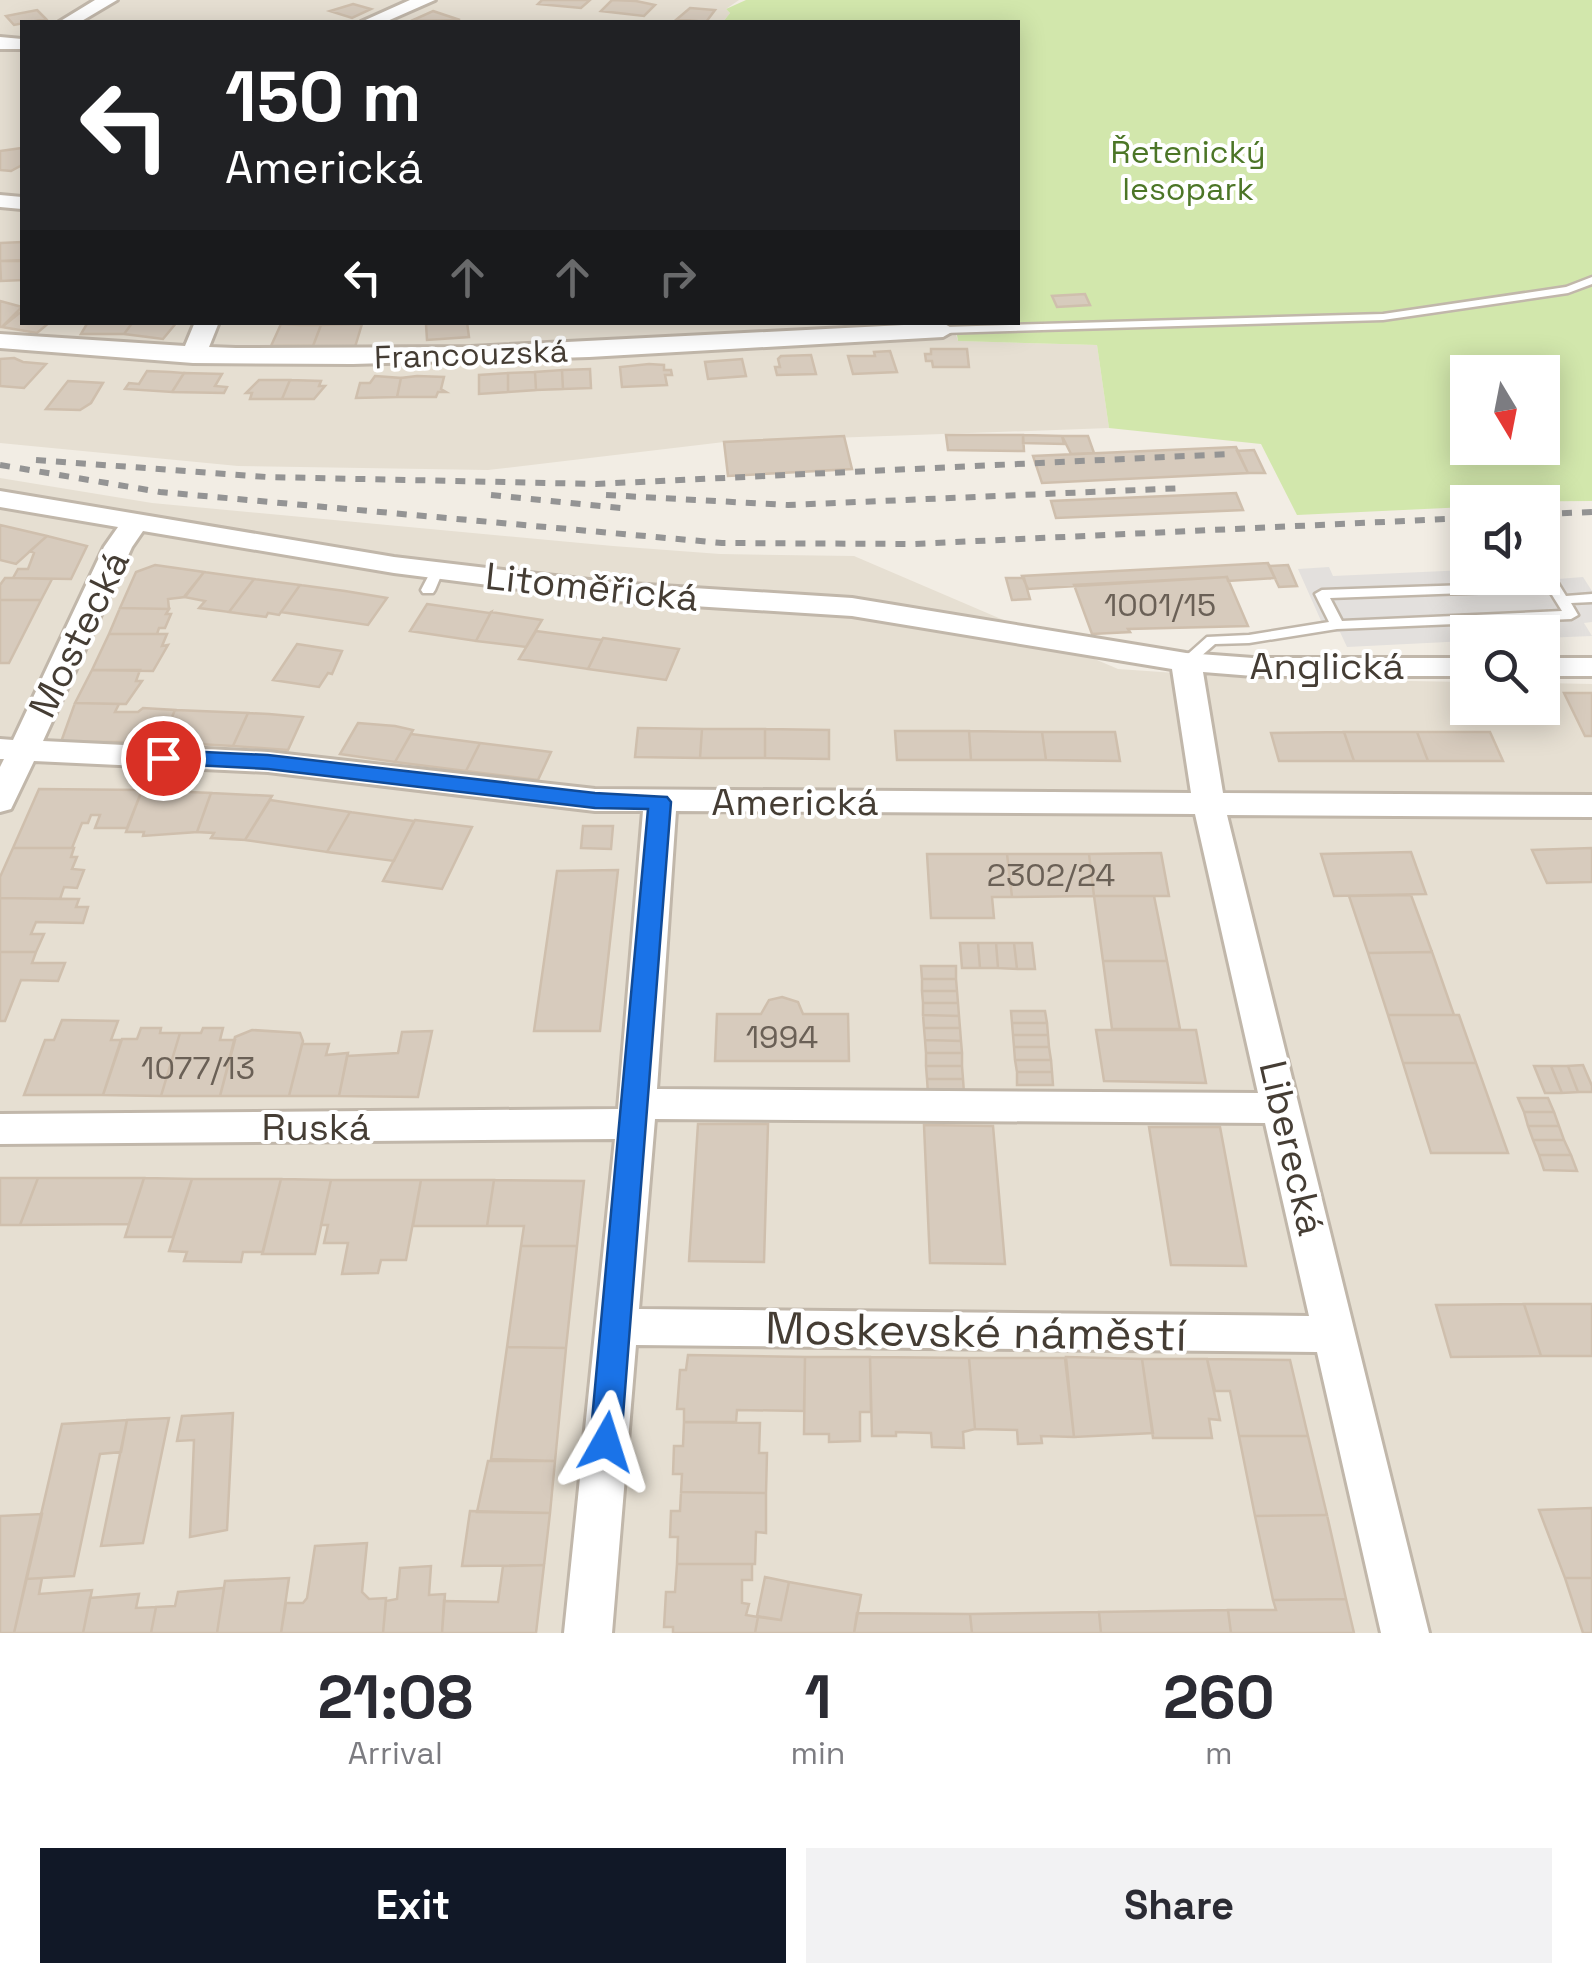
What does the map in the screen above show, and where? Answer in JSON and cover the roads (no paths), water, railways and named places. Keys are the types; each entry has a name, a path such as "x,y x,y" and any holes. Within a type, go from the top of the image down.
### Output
{"street":[{"path":"72,20 108,0"},
{"path":"388,0 419,3"},
{"path":"375,20 419,3"},
{"path":"193,356 206,325"},
{"path":"573,325 598,350"},
{"name":"Francouzská","path":"0,341 193,356 394,358 943,330"},
{"name":"Litoměřická","path":"0,499 433,580 852,607 1186,662"},
{"name":"Mostecká","path":"0,801 11,750 134,523"},
{"name":"Anglická","path":"1186,662 1253,667 1450,667"},
{"name":"Liberecká","path":"1186,662 1208,801 1404,1633"},
{"path":"1560,667 1592,667"},
{"name":"Americká","path":"11,750 268,762 595,800 1592,806"},
{"path":"588,1633 660,802"},
{"path":"635,1114 1282,1108"},
{"name":"Ruská","path":"0,1129 635,1114"},
{"name":"Moskevské náměstí","path":"617,1328 1336,1334"}],"lane":[{"path":"943,330 1383,317 1568,290 1592,280"},
{"path":"1186,662 1212,640 1249,640 1337,625 1570,616 1553,586 1322,594 1337,625"},
{"path":"1562,600 1592,598"}],"railway":[{"path":"36,460 267,477 596,484 1229,454"},
{"path":"0,465 160,492 722,543 914,544 1450,519"},
{"path":"606,495 788,505 1185,488"},
{"path":"491,495 621,508"},
{"path":"1560,513 1592,512"}],"park label":[{"name":"Řetenický lesopark","path":"1188,170"}]}
